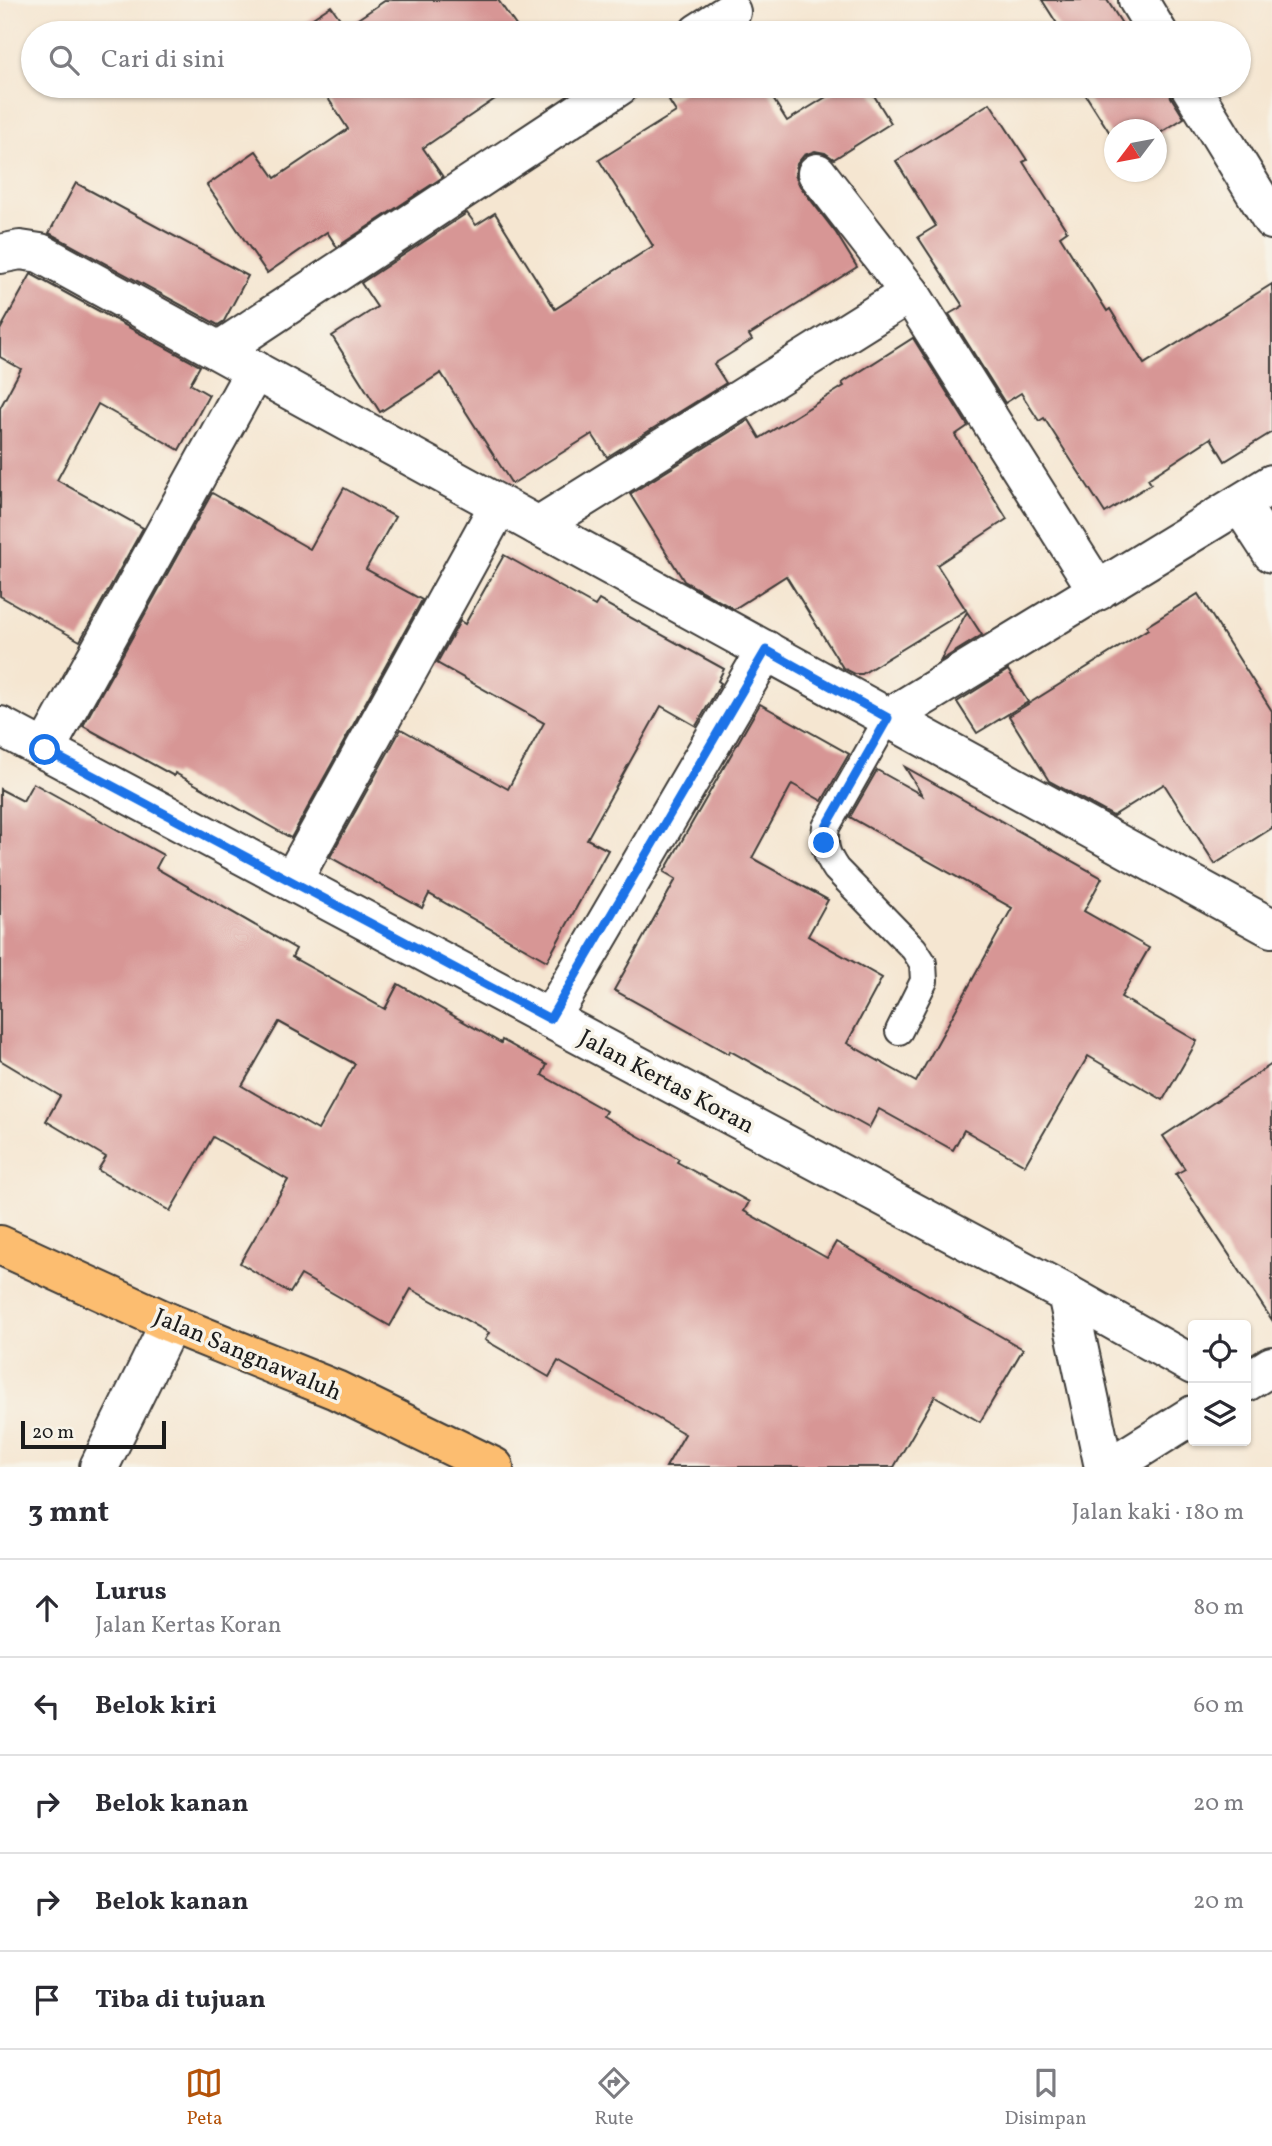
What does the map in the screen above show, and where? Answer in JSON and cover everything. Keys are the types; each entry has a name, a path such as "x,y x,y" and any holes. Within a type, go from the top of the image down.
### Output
{"main road":[{"name":"Jalan Sangnawaluh","path":"0,1245 170,1323 336,1390 494,1467"}],"street":[{"path":"1138,0 1151,21"},
{"path":"716,21 730,12"},
{"path":"220,350 601,98"},
{"path":"1198,98 1272,220"},
{"path":"817,173 910,293 1098,591"},
{"path":"0,254 20,250 40,253 1272,928"},
{"path":"538,526 910,293"},
{"path":"45,750 255,370"},
{"path":"888,718 1256,494 1272,553"},
{"path":"292,881 499,505"},
{"path":"550,1019 766,650"},
{"name":"Jalan Kertas Koran","path":"0,726 1067,1294 1188,1362"},
{"path":"1067,1294 1104,1467"},
{"path":"99,1467 170,1323"},
{"path":"1251,1379 1272,1366"},
{"path":"1110,1467 1188,1418"}],"lane":[{"path":"888,718 826,827 824,843 827,856 836,869 914,949 923,963 923,981 899,1031"}],"building":[{"path":"386,0 498,0 513,21 355,21"},
{"path":"1042,0 1107,0 1120,21 1055,21"},
{"path":"331,6 342,21 308,21"},
{"path":"328,98 496,98 423,148 443,177 337,247 327,232 267,273 207,185 256,151 275,178 348,129"},
{"path":"674,98 773,98 787,121 824,98 875,98 891,123 834,159 815,151 804,155 797,164 795,175 857,267 749,335 752,340 714,364 726,383 607,457 592,434 512,484 441,373 380,412 332,336 377,307 361,283 467,213 476,225 495,213 555,309 653,246 599,160 676,112 669,101"},
{"path":"1088,98 1172,98 1184,118 1167,129 1167,119 1104,119 1104,124"},
{"path":"990,103 1027,160 1023,162 1067,231 1060,236 1144,364 1272,284 1272,432 1225,461 1211,438 1148,479 1151,484 1105,513 1044,418 1039,421 1021,393 1005,403 949,314 963,306 918,237 936,226 896,161"},
{"path":"76,183 248,276 224,321 218,325 49,233"},
{"path":"31,274 200,366 190,384 209,395 179,450 98,404 57,480 143,528 80,641 0,596 0,408 21,369 0,357 0,330"},
{"path":"913,338 968,426 955,435 1007,519 937,565 966,610 862,674 855,674 843,668 786,576 734,609 684,581 630,494 749,420 760,438 844,386 842,383"},
{"path":"344,488 395,517 366,569 422,600 291,838 175,773 174,776 83,726 212,493 310,549"},
{"path":"504,555 595,606 599,600 724,669 718,681 721,683 696,726 661,706 587,839 608,850 547,961 429,894 422,908 330,857 401,729 508,789 544,723 437,663 460,621 465,624"},
{"path":"1198,594 1272,711 1272,828 1215,864 1164,784 1113,816 1049,781 1009,716 1148,629 1147,626"},
{"path":"967,612 982,635 940,661"},
{"path":"1008,670 1028,702 977,733 957,702"},
{"path":"760,704 849,754 822,801 792,784 752,858 828,900 808,936 882,978 847,1043 916,1082 1012,908 850,817 877,770 922,795 905,767 1102,878 1084,911 1149,948 1121,997 1197,1041 1163,1100 1088,1056 1025,1165 964,1130 953,1150 879,1109 869,1128 614,990 676,879 664,872"},
{"path":"33,783 163,855 156,868 296,949 292,957 385,1009 398,984 501,1043 502,1040 547,1065 542,1075 606,1111 603,1116 749,1202 744,1211 827,1258 836,1242 1023,1349 980,1422 935,1396 894,1467 666,1467 685,1434 558,1361 549,1377 485,1340 489,1333 411,1289 390,1326 301,1275 290,1293 240,1263 288,1180 213,1137 170,1211 98,1170 106,1157 46,1121 60,1096 0,1060 0,789 23,801","holes":["279,1022 355,1064 318,1130 242,1086"]},
{"path":"1272,1064 1272,1320 1176,1174 1185,1169 1163,1136"}],"route":[{"path":"45,750 550,1019 766,650 888,718 826,827 824,843"}]}
